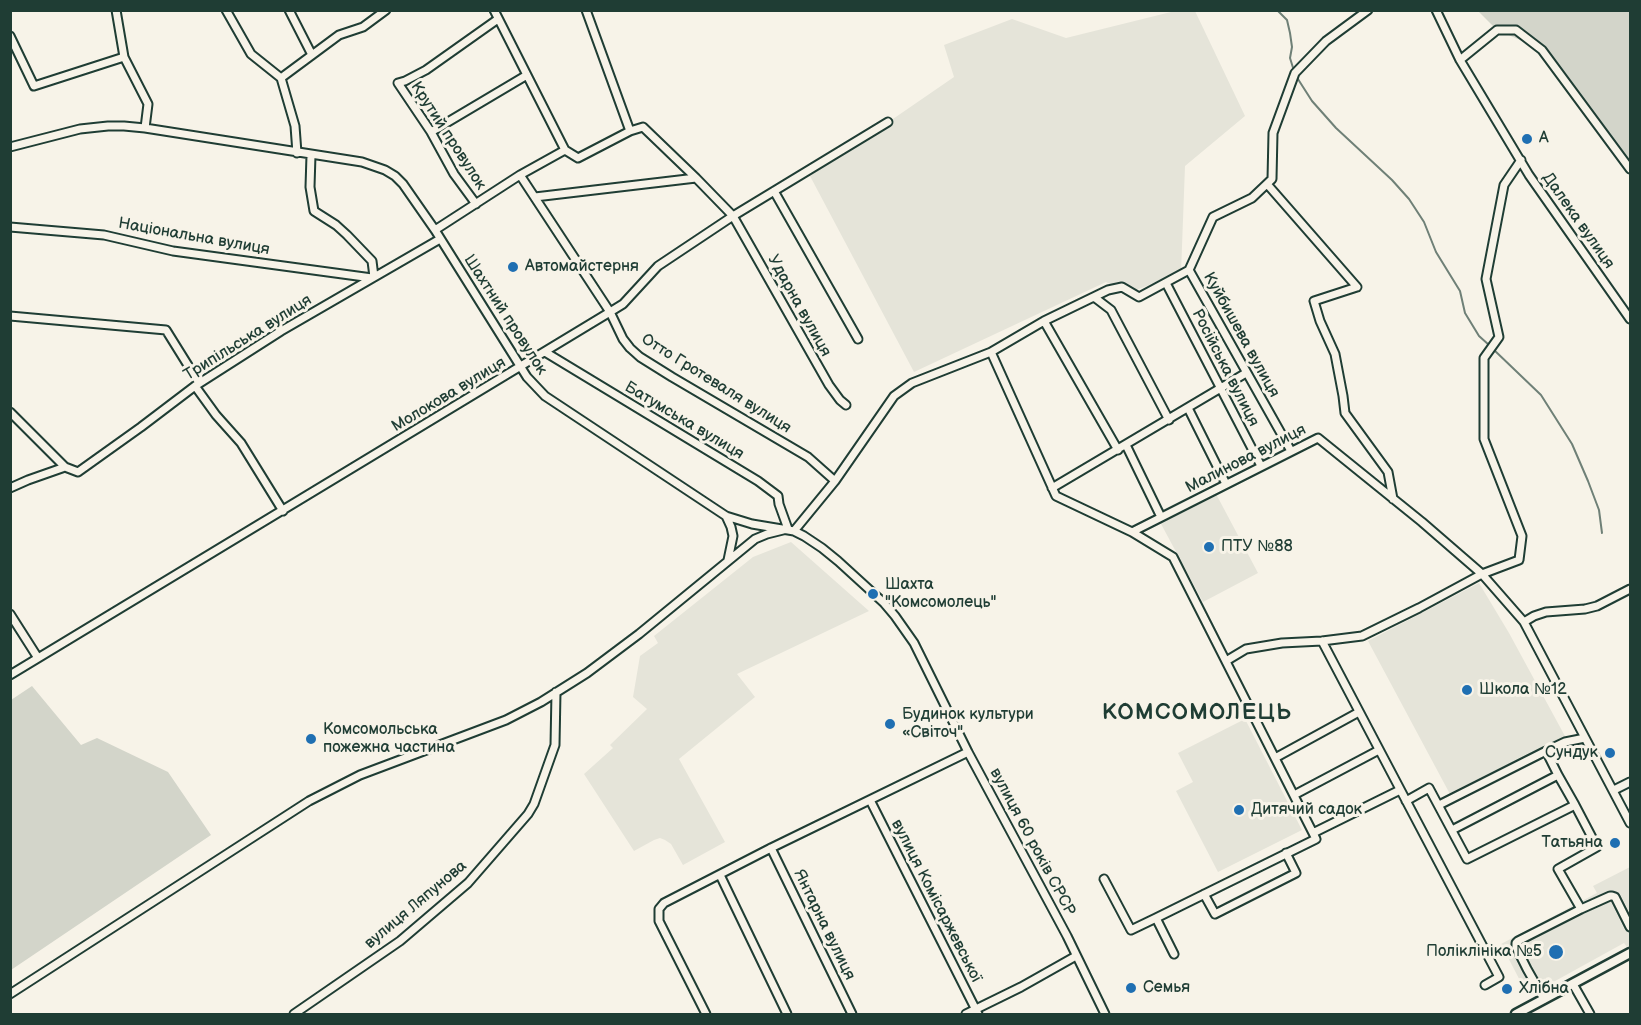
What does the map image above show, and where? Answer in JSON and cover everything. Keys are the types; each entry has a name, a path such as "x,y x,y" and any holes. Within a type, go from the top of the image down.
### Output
{"main road":[{"path":"1516,1014 1630,953"}],"street":[{"path":"116,10 124,57 148,104 145,128"},
{"path":"226,10 251,54 281,78 295,126 297,153"},
{"path":"289,10 312,55"},
{"path":"281,78 339,35 363,27 386,10"},
{"path":"494,10 565,150 578,158 630,131 585,10"},
{"path":"1189,270 1213,217 1252,198 1272,179 1273,133 1295,74 1326,41 1368,10"},
{"name":"Далека вулиця","path":"1436,10 1460,60 1530,177 1630,319"},
{"name":"Крутий провулок","path":"476,204 454,174 431,132 398,83 426,70 498,19"},
{"path":"1460,60 1497,30 1516,30 1542,50 1630,169"},
{"path":"10,36 34,87 124,57"},
{"path":"431,132 527,75"},
{"name":"Молокова вулиця","path":"10,675 623,304 658,266 734,216 888,122"},
{"name":"Шахтний провулок","path":"10,147 87,128 108,126 145,128 374,165 395,176 403,184 536,388 556,405 726,516 752,524 791,530"},
{"name":"Ударна вулиця","path":"630,131 643,127 734,216 829,385 846,405"},
{"path":"435,230 520,175 565,150"},
{"path":"311,155 310,187 314,211 348,235 372,261 373,278"},
{"path":"1226,661 1246,649 1282,643 1362,636 1482,574 1519,560 1522,536 1485,439 1484,358 1499,337 1486,279 1504,185 1521,160"},
{"name":"Отто Гротеваля вулиця","path":"520,175 610,312 630,348 672,377 808,457 835,481"},
{"path":"535,197 696,178"},
{"path":"1267,184 1357,287 1314,302 1335,354 1345,414 1388,472 1393,499"},
{"name":"Ударна вулиця","path":"774,191 858,339"},
{"name":"Національна вулиця","path":"10,227 104,235 173,251 373,278"},
{"name":"Трипільська вулиця","path":"65,467 78,472 197,384 281,331 440,239"},
{"name":"Куйбишева вулиця","path":"791,530 835,481 894,396 912,384 991,352 1044,321 1108,290 1122,287 1139,297 1189,270 1291,451"},
{"name":"Російська вулиця","path":"1166,283 1261,466"},
{"path":"1094,297 1111,310 1169,420"},
{"path":"10,316 166,330 216,415 240,443 283,511"},
{"path":"1044,321 1118,450"},
{"name":"Батумська вулиця","path":"545,352 758,481 778,496 779,504 791,530"},
{"path":"991,352 1056,496 1132,532 1173,557 1314,836"},
{"path":"1052,488 1246,374"},
{"path":"1188,408 1226,484"},
{"path":"10,412 65,467 10,488"},
{"name":"Малинова вулиця","path":"1132,532 1318,438 1482,574 1524,622 1630,822"},
{"path":"1126,445 1161,517"},
{"path":"726,516 733,536 728,562"},
{"path":"10,994 309,801 360,776 506,720 556,692 639,634 755,539 767,534 791,530"},
{"name":"вулиця 60 років СРСР","path":"791,530 822,548 884,603 914,643 968,752 1105,1014"},
{"path":"1524,622 1546,612 1597,606 1630,589"},
{"path":"10,614 38,658"},
{"path":"1322,640 1498,976 1485,985"},
{"name":"вулиця Ляпунова","path":"294,1014 400,941 468,883 528,814 534,804 555,745 556,692"},
{"path":"1275,758 1359,712"},
{"path":"1439,805 1564,742 1585,738"},
{"path":"1294,795 1379,750"},
{"path":"1546,751 1598,847 1558,868 1581,909"},
{"path":"706,1014 661,927 658,915 664,903 968,752"},
{"path":"1452,830 1558,775"},
{"path":"1614,790 1630,782"},
{"path":"1406,801 1429,788 1467,859 1575,805"},
{"path":"1104,879 1131,930 1286,853 1400,790"},
{"name":"вулиця Комісаржевської","path":"870,800 977,1012"},
{"name":"Янтарна вулиця","path":"771,848 852,1014"},
{"path":"1204,894 1215,914 1296,873 1286,853"},
{"path":"720,875 787,1014"},
{"path":"1544,999 1516,947 1518,941 1612,896 1630,927"},
{"path":"1156,918 1174,954"},
{"path":"966,1014 977,1012 1076,956"},
{"path":"1573,984 1590,1014"}],"shaded area":[{"path":"1175,11 1195,11 1245,116 1185,166 1181,273 1128,293 1106,282 914,372 810,176 954,77 944,45 1012,19 1066,38"},
{"path":"1478,11 1630,11 1630,169 1543,50 1497,30"},
{"name":"ПТУ №88","path":"1215,492 1258,573 1203,602 1160,522"},
{"path":"791,542 869,611 737,674 755,697 679,759 725,842 683,865 671,844 660,838 634,851 584,774 613,748 610,745 647,709 633,697 640,656 658,643 654,636 753,557"},
{"name":"Школа №12","path":"1479,583 1566,738 1451,796 1368,641"},
{"path":"32,686 81,745 97,738 168,772 211,835 11,970 11,700"},
{"name":"Дитячий садок","path":"1245,719 1302,830 1218,872 1176,791 1193,782 1178,753"},
{"name":"Поліклініка №5","path":"1630,867 1630,945 1627,947 1624,943 1528,996 1501,944 1597,893 1593,886"}],"waterway":[{"path":"1277,10 1287,20 1292,47 1290,58 1294,71"},
{"path":"1296,76 1312,101 1336,128 1409,199 1424,222 1436,252 1460,291 1465,313 1479,336 1489,345"},
{"path":"1493,349 1541,395 1572,444 1599,510 1602,533"}],"place":[{"name":"А","path":"1527,139"},
{"name":"Автомайстерня","path":"513,267"},
{"name":"ПТУ №88","path":"1209,547"},
{"name":"Шахта \"Комсомолець\"","path":"873,594"},
{"name":"Школа №12","path":"1467,690"},
{"name":"Будинок культури «Світоч\"","path":"890,724"},
{"name":"Комсомольська пожежна частина","path":"311,739"},
{"name":"Сундук","path":"1610,753"},
{"name":"Дитячий садок","path":"1239,810"},
{"name":"Татьяна","path":"1615,843"},
{"name":"Поліклініка №5","path":"1556,952"},
{"name":"Семья","path":"1131,988"},
{"name":"Хлібна","path":"1507,989"}],"district":[{"name":"КОМСОМОЛЕЦЬ","path":"1197,713"}]}
